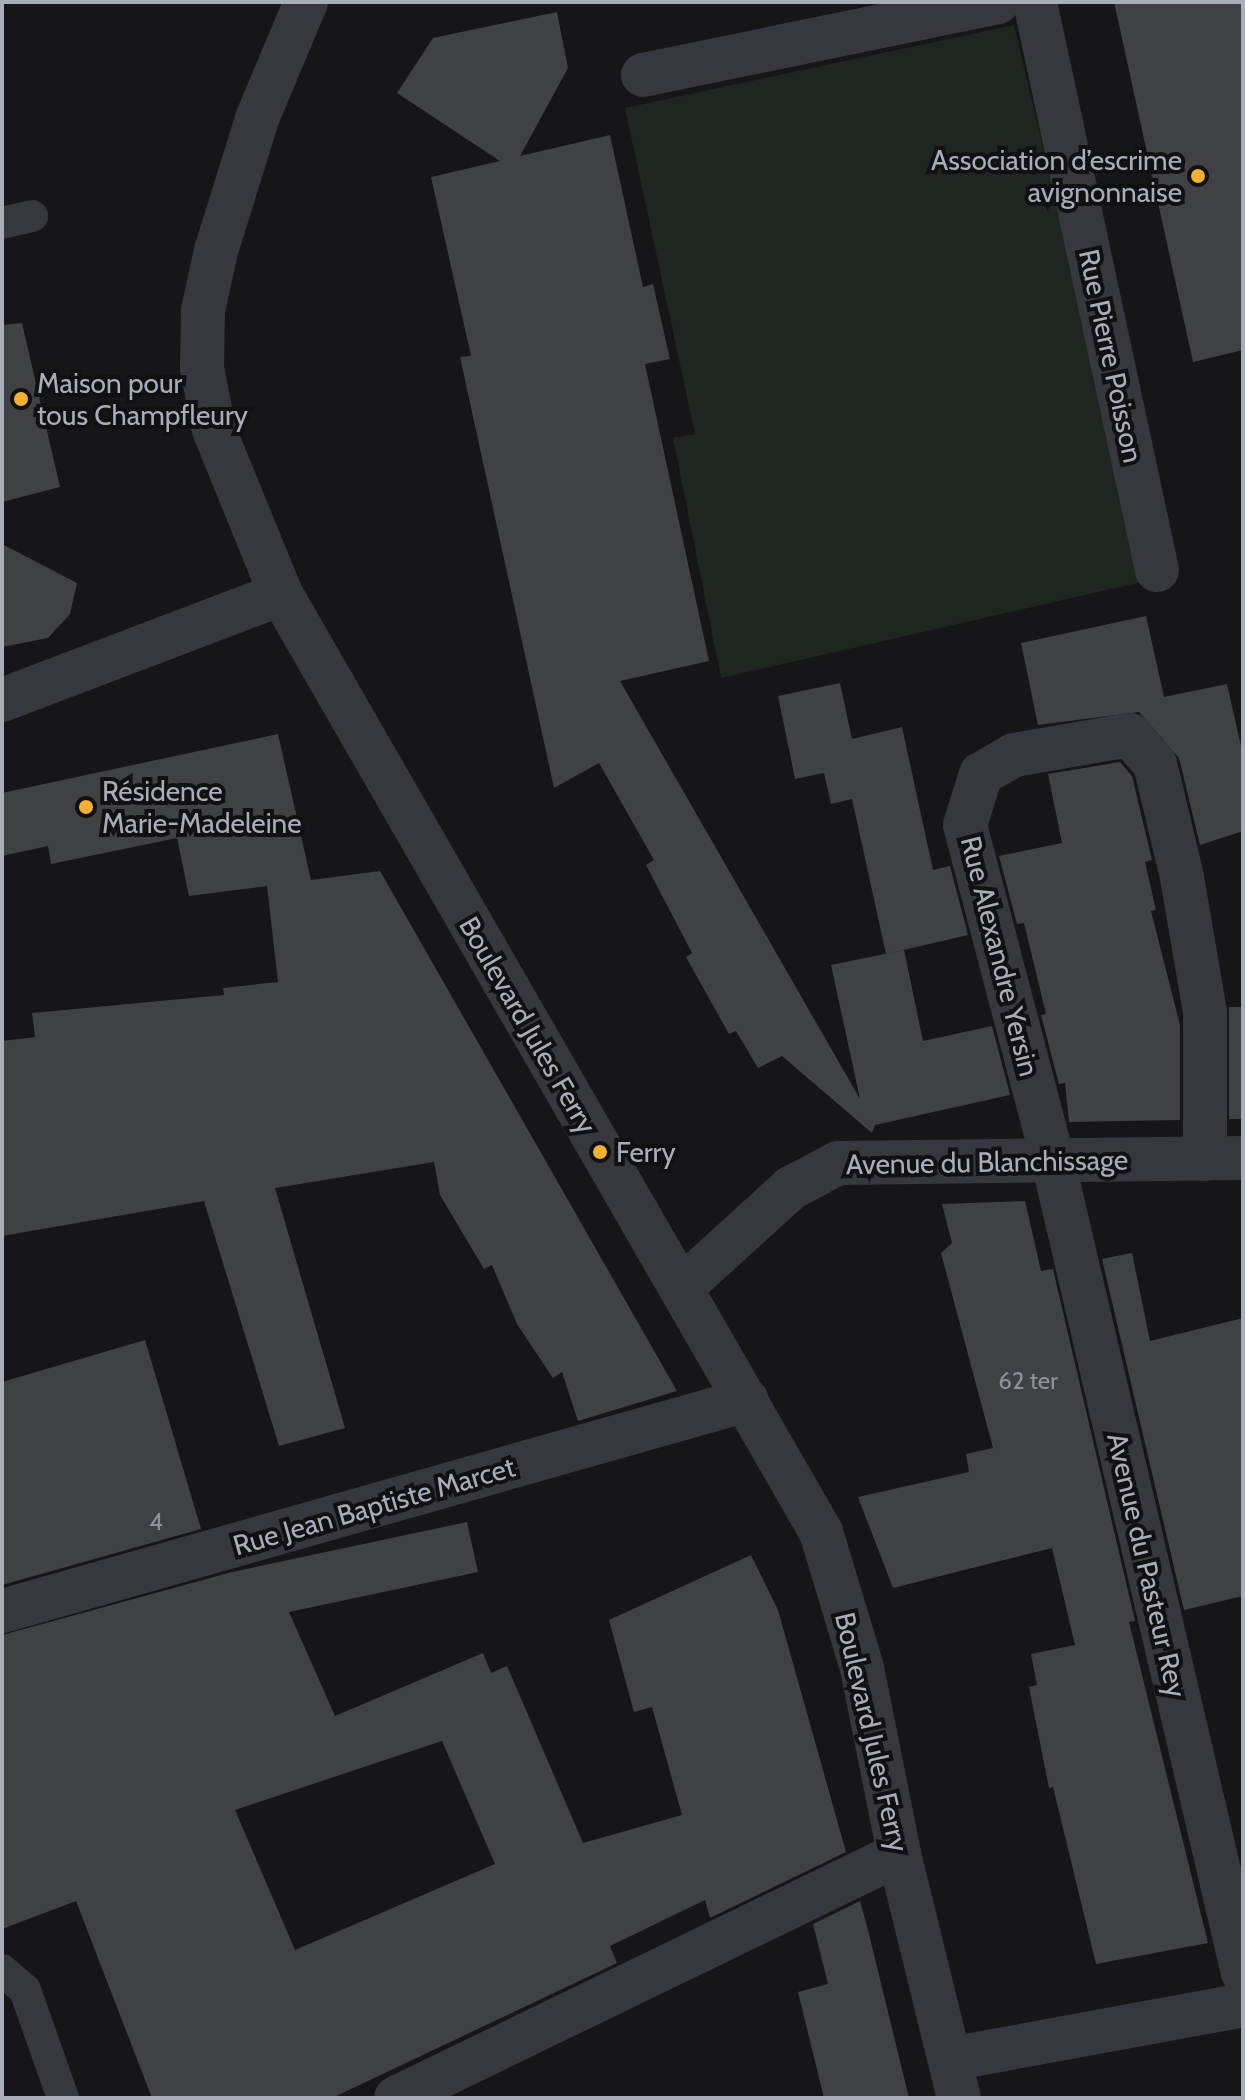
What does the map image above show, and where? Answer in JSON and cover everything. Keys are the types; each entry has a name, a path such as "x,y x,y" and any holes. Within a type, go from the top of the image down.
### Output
{"street":[{"name":"Boulevard Jules Ferry","path":"306,2 258,116 216,251 203,310 202,368 214,430 281,594 821,1532 862,1668 899,1854 955,2079"},
{"path":"643,75 998,2"},
{"name":"Rue Pierre Poisson","path":"1035,2 1157,570"},
{"path":"2,700 281,594"},
{"name":"Rue Alexandre Yersin","path":"1052,1157 965,825 981,774 1014,755 1130,735 1155,764 1182,877 1205,1012 1224,1159"},
{"name":"Avenue du Blanchissage","path":"681,1288 791,1188 838,1163 1052,1157 1224,1159"},
{"name":"Avenue du Pasteur Rey","path":"1052,1157 1243,1973"},
{"name":"Rue Jean Baptiste Marcet","path":"2,1611 747,1400"},
{"path":"396,2098 899,1854"},
{"path":"955,2079 1243,2005"}],"lane":[{"path":"2,1970 25,1990 63,2098"}],"shaded area":[{"path":"1014,25 1146,581 721,678 673,438 695,434 625,108"}],"building":[{"name":"Association d’escrime avignonnaise","path":"1114,2 1243,2 1243,350 1193,362"},
{"path":"557,12 568,68 520,156 610,135 643,287 653,284 670,359 645,364 709,661 620,681 860,1099 831,965 904,950 923,1041 992,1026 1010,1095 875,1125 872,1133 782,1056 758,1068 736,1031 729,1034 686,957 692,953 646,865 654,860 599,763 554,788 460,357 471,356 431,177 500,161 397,93 433,38"},
{"path":"22,323 60,487 2,502 2,325"},
{"path":"2,544 77,583 70,614 48,638 2,647"},
{"path":"1146,616 1164,697 1227,684 1243,755 1243,831 1200,845 1179,758 1139,712 1038,725 1021,643"},
{"path":"840,683 852,739 902,727 933,870 950,866 968,935 886,954 852,799 831,804 824,773 795,779 778,696"},
{"path":"278,734 311,880 380,871 677,1391 578,1421 562,1372 553,1378 517,1324 492,1265 484,1269 440,1195 434,1162 275,1188 345,1428 279,1446 204,1201 2,1236 2,1041 35,1037 32,1013 224,995 223,988 278,982 267,886 189,896 177,838 51,864 48,846 2,856 2,793"},
{"path":"1120,762 1132,776 1152,860 1145,862 1156,910 1151,911 1180,1025 1180,1120 1069,1122 1065,1083 1059,1084 1041,1015 1046,1014 1024,923 1017,924 999,856 1062,843 1048,774"},
{"path":"1229,1007 1243,1007 1243,1119 1229,1119"},
{"path":"1025,1201 1041,1271 1053,1269 1135,1621 1129,1622 1208,1943 1096,1964 1053,1787 1049,1788 1029,1687 1037,1685 1031,1654 1075,1645 1052,1548 893,1588 858,1497 969,1472 966,1454 993,1448 941,1253 952,1243 942,1204"},
{"path":"1132,1253 1150,1341 1243,1318 1243,1596 1184,1610 1102,1259"},
{"path":"145,1340 201,1529 2,1585 2,1382"},
{"path":"467,1522 478,1572 289,1612 335,1716 483,1653 491,1673 507,1666 583,1843 682,1815 652,1707 634,1712 609,1620 751,1555 778,1610 846,1852 710,1918 705,1900 610,1946 617,1963 332,2098 152,2098 76,1901 2,1929 2,1635 232,1572","holes":["442,1741 495,1864 295,1950 235,1810"]},
{"path":"860,1901 909,2098 824,2098 798,1992 828,1984 813,1924"}],"place":[{"name":"Association d’escrime avignonnaise","path":"1198,176"},
{"name":"Maison pour tous Champfleury","path":"21,399"},
{"name":"Résidence Marie-Madeleine","path":"86,807"},
{"name":"Ferry","path":"600,1152"}]}
